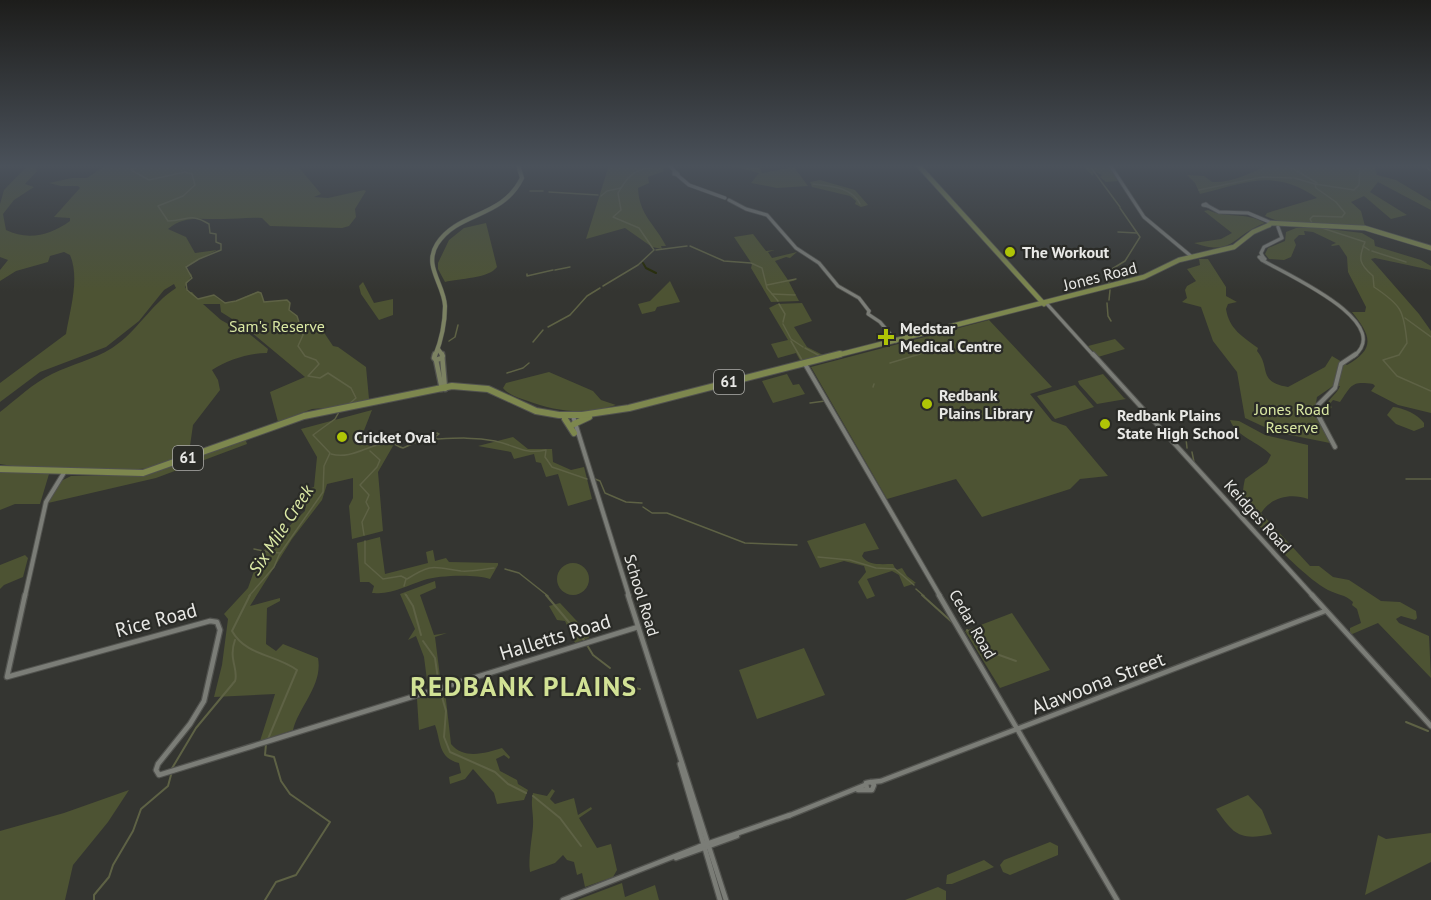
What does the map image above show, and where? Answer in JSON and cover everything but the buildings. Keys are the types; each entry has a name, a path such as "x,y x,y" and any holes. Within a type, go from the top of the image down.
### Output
{"main road":[{"path":"445,387 437,344 445,306 441,289 430,265 434,248 440,239 452,229 495,207"},
{"path":"956,207 1045,304"},
{"path":"958,207 1045,304"},
{"path":"1191,256 1234,247 1253,232 1273,226 1329,226 1383,234 1431,249"},
{"path":"991,242 994,249"},
{"name":"Jones Road","path":"1045,304 1144,278 1176,261 1191,256"},
{"name":"Jones Road","path":"1045,304 1145,279 1191,256"},
{"path":"1023,277 1027,285"},
{"name":"61","path":"0,468 147,472 268,428 334,410 445,387 482,387 536,411 571,420 655,405 1024,307 1045,304"},
{"name":"61","path":"897,340 1045,304"},
{"path":"438,357 445,387"},
{"name":"61","path":"571,420 644,405 803,365"},
{"name":"61","path":"380,401 445,387"},
{"path":"571,420 576,435"}],"street":[{"path":"746,207 770,217 796,249 819,263 838,286 860,299 897,340"},
{"path":"1137,207 1142,215 1191,256"},
{"path":"1207,207 1219,213 1249,214 1273,226 1282,238 1264,247 1261,252 1263,259 1326,296 1349,314 1360,330 1363,341 1360,349 1341,364 1337,385 1321,399 1318,406 1319,418 1331,435 1335,447"},
{"path":"1172,242 1191,256"},
{"name":"Keidges Road","path":"1045,304 1431,726"},
{"name":"Cedar Road","path":"803,365 810,372 1117,900"},
{"name":"School Road","path":"571,420 680,760 720,900"},
{"path":"52,471 59,475 57,483"},
{"path":"57,483 65,471"},
{"name":"Rice Road","path":"57,483 48,497 44,512 7,677 210,621 218,622 220,630 206,695 190,724 156,767 157,774"},
{"name":"Alawoona Street","path":"790,815 866,787 871,790 873,785 881,781 1325,611"},
{"name":"Halletts Road","path":"157,774 164,775 638,627"},
{"name":"School Road","path":"680,760 700,836 712,854 726,900"},
{"path":"563,900 790,815"},
{"path":"664,862 688,851 722,841 790,815"},
{"path":"688,851 698,843 700,836"},
{"path":"712,854 722,841"}],"green space":[{"name":"Sam's Reserve","path":"0,207 8,207 3,214 6,230 31,236 55,230 70,221 70,218 54,217 63,207 356,207 356,217 349,226 342,228 270,226 262,218 252,218 194,219 181,221 168,229 186,237 195,253 217,250 186,266 192,275 185,287 188,292 192,292 198,299 214,295 225,302 236,301 258,292 261,293 264,302 287,300 290,303 289,310 297,316 300,326 317,321 333,346 338,347 366,367 369,399 339,407 312,409 278,422 270,392 305,377 245,327 221,312 220,304 203,304 221,320 242,328 268,349 267,353 238,358 212,370 218,380 220,390 193,425 190,446 184,456 154,468 124,470 31,469 0,464 0,412 45,378 112,348 176,288 174,284 164,290 139,321 106,347 40,372 0,402 0,383 66,334 74,274 70,255 64,252 50,256 48,262 16,271 0,281 0,270 8,260 0,257"},
{"path":"596,207 642,207 666,246 661,246 662,249 652,247 625,228 586,239"},
{"path":"1287,207 1357,207 1361,211 1365,226 1278,221 1265,216 1267,213"},
{"path":"1377,207 1394,207 1407,215 1391,219"},
{"path":"1204,211 1215,213 1250,217 1265,223 1225,246 1207,247 1194,243 1221,239 1232,233"},
{"path":"486,223 497,267 481,276 445,282 438,269 438,263 449,240 464,228"},
{"name":"Jones Road Reserve","path":"1312,227 1362,233 1374,240 1375,246 1421,260 1431,266 1431,270 1371,259 1431,331 1431,413 1398,405 1371,391 1375,386 1373,384 1360,383 1350,388 1340,402 1333,400 1329,405 1332,407 1330,409 1326,406 1340,386 1333,386 1317,397 1316,412 1330,443 1275,432 1245,418 1237,372 1213,341 1201,307 1182,302 1187,298 1185,290 1187,286 1196,281 1187,269 1200,265 1199,259 1208,259 1226,287 1226,296 1237,302 1228,304 1226,309 1233,327 1258,348 1257,351 1268,378 1278,385 1288,387 1325,367 1332,356 1347,365 1363,353 1368,341 1363,328 1352,312 1365,312 1366,307 1348,272 1347,257 1339,245 1332,246 1336,243 1313,232 1304,231 1305,235 1299,235 1294,240 1296,245 1291,257 1284,260 1269,259 1265,254 1268,248 1285,241 1286,232 1296,228"},
{"path":"753,234 766,251 775,250 768,252 772,258 797,252 790,258 775,261 788,280 796,280 789,282 799,301 771,302 751,268 752,264 734,237"},
{"path":"670,281 680,302 657,307 655,311 642,314 638,304 650,301"},
{"path":"363,282 374,303 393,299 393,315 379,320 361,294 359,286"},
{"path":"802,303 812,321 794,327 807,347 825,356 801,362 796,353 778,358 771,344 788,340 769,308 777,304"},
{"path":"989,320 1052,387 1030,394 1052,421 1066,426 1108,476 1080,479 1070,489 982,517 956,479 887,499 811,367"},
{"path":"1115,339 1125,349 1098,357 1088,346"},
{"path":"549,372 593,391 601,400 616,405 583,411 561,410 539,405 508,393 503,388 506,383"},
{"path":"787,374 793,385 799,384 805,394 773,403 762,381"},
{"path":"1103,374 1126,399 1097,404 1079,384 1078,381"},
{"path":"1075,385 1094,407 1055,419 1037,396"},
{"path":"1393,407 1414,414 1424,423 1424,427 1414,431 1396,424 1387,415"},
{"path":"372,410 363,433 363,444 371,446 397,439 378,472 383,531 352,539 349,506 353,498 353,478 327,484 322,500 292,539 250,606 280,598 280,601 267,608 266,644 276,651 283,644 318,658 319,668 314,686 293,730 260,741 275,694 214,697 222,665 228,619 224,614 248,588 260,554 305,511 308,489 314,487 317,457 301,429"},
{"path":"1230,420 1239,421 1265,435 1308,445 1308,499 1295,496 1282,498 1270,503 1261,513 1310,566 1319,566 1333,577 1349,580 1381,601 1400,602 1416,611 1415,620 1401,616 1396,619 1399,623 1429,636 1431,678 1378,623 1350,635 1350,628 1361,623 1357,609 1352,605 1353,602 1347,597 1331,592 1305,573 1264,532 1246,504 1243,489 1245,479 1267,463 1271,455 1237,431"},
{"path":"513,437 528,449 552,449 553,462 571,470 584,467 592,499 568,506 558,474 546,477 541,463 536,462 534,454 514,459 511,452 478,446"},
{"path":"245,438 247,444 156,478 48,503 61,481 71,476 148,475"},
{"path":"0,471 49,474 40,504 15,504 0,510"},
{"path":"865,523 879,549 864,552 862,556 875,564 893,564 896,570 902,568 907,576 916,583 904,587 899,575 892,571 867,579 875,596 867,599 858,582 866,572 864,566 844,561 820,568 807,541"},
{"path":"380,537 385,574 428,563 426,552 433,550 435,561 446,558 449,562 498,563 498,565 490,579 467,576 439,577 393,591 372,593 374,586 369,582 360,582 357,543"},
{"path":"25,555 28,558 23,577 0,589 0,565"},
{"path":"573,563 585,567 589,579 585,591 573,595 561,591 557,579 561,567"},
{"path":"435,581 436,588 420,595 434,635 447,633 435,637 441,684 428,688 424,657 416,636 408,640 415,629 400,594"},
{"path":"560,603 588,633 589,638 575,643 565,621 557,620 549,606"},
{"path":"1012,613 1050,670 1000,688 965,631"},
{"path":"804,648 825,695 757,719 739,670"},
{"path":"445,691 451,744 456,749 469,754 502,748 510,757 509,759 504,755 496,759 500,771 517,780 518,784 528,790 524,800 497,804 494,793 473,769 465,779 450,784 449,777 461,773 459,763 452,761 444,753 435,725 419,730 417,699"},
{"path":"552,789 555,791 550,799 555,804 574,798 578,815 591,807 592,809 579,818 597,848 611,844 617,870 613,877 585,887 582,873 577,875 574,862 567,860 563,855 555,863 530,872 533,793 547,796"},
{"path":"129,790 108,822 73,865 65,900 0,900 0,831 64,813"},
{"path":"1248,795 1262,810 1272,834 1252,837 1239,834 1228,825 1216,809"},
{"path":"1431,833 1431,862 1365,895 1378,835 1386,839"},
{"path":"1050,842 1058,846 1058,855 1010,875 1003,872 1000,865 1004,860"},
{"path":"984,860 994,867 952,884 946,884 947,875"},
{"path":"622,883 625,897 655,885 659,900 577,900"},
{"path":"938,887 946,891 946,900 905,900"}],"waterway":[{"name":"Six Mile Creek","path":"159,207 168,221 193,218 203,220 209,224 210,233 216,234 216,242 221,244 221,250 186,267 192,278 186,283 187,290 198,299 214,295 225,303 258,292 261,293 264,302 287,300 290,303 289,310 297,316 303,335 298,346 305,356 316,360 319,364 308,376 320,378 328,373 351,388 356,398 349,404"},
{"path":"603,286 638,265 654,250 639,228 613,217 621,210 620,207"},
{"path":"1312,223 1310,219 1313,216 1342,217 1345,213 1340,207"},
{"path":"1109,284 1107,272 1125,261 1140,237 1120,208"},
{"path":"1319,227 1365,242 1363,246"},
{"path":"1118,232 1137,233"},
{"path":"656,250 687,246"},
{"path":"690,246 724,261 751,263 762,268 767,288 772,294"},
{"path":"1363,246 1369,250"},
{"path":"1363,246 1361,253 1362,264 1373,276 1374,287 1400,309 1406,332 1407,343 1399,355 1383,360 1397,376 1431,391"},
{"path":"1372,251 1406,262"},
{"path":"643,263 646,268 656,273"},
{"path":"555,270 570,267"},
{"path":"527,274 527,276 553,270"},
{"path":"767,285 796,279"},
{"path":"548,327 570,315 587,296 600,288"},
{"path":"1109,300 1110,290"},
{"path":"772,294 795,295"},
{"path":"772,294 778,301"},
{"path":"1107,303 1108,316 1111,321"},
{"path":"779,304 785,314 783,322"},
{"path":"1405,318 1431,337"},
{"path":"783,324 791,339 803,347"},
{"path":"449,341 455,337 458,325"},
{"path":"533,342 543,330"},
{"path":"791,341 802,360"},
{"path":"805,348 820,356"},
{"path":"890,363 920,354"},
{"path":"507,373 523,368 529,363"},
{"path":"810,403 825,401"},
{"name":"Six Mile Creek","path":"249,596 274,567 279,555 323,492 324,466 330,453 313,435 335,419 339,412"},
{"path":"331,454 347,455 390,443 403,448 437,433 439,434 435,437 437,439 480,439 525,450 546,450 545,457 552,467 587,479"},
{"path":"1186,439 1187,448"},
{"path":"364,535 362,522 369,508 366,502 369,495 360,485 377,467 380,460 370,451"},
{"path":"1192,452 1194,462"},
{"path":"595,479 600,481 605,493 626,502 642,503"},
{"path":"1406,479 1431,479"},
{"path":"643,507 652,513 667,513 745,543 797,545"},
{"path":"365,541 365,563 383,579 401,576 407,579 428,568 465,571 494,568"},
{"path":"254,549 268,552"},
{"path":"269,552 280,553"},
{"path":"818,557 850,560 876,568 895,569 914,585"},
{"path":"505,569 519,573 548,596"},
{"path":"404,586 406,579"},
{"path":"916,589 924,596"},
{"name":"Six Mile Creek","path":"250,595 232,631 238,639 253,650 297,670 268,739"},
{"path":"406,595 413,606 421,635"},
{"path":"546,595 584,640"},
{"path":"922,595 953,623"},
{"path":"967,630 988,651 1016,661"},
{"path":"171,770 196,728 235,681 233,658 235,640"},
{"path":"423,641 435,658 439,686"},
{"path":"587,645 593,655 610,668"},
{"path":"615,676 622,686 640,689"},
{"path":"440,690 446,711 444,737 450,752 495,772 508,784 526,793"},
{"path":"1406,722 1428,731"},
{"name":"Six Mile Creek","path":"265,900 276,882 296,875 330,822 290,794 281,781 274,757 265,755 266,744"},
{"path":"94,900 94,895 109,877 113,865 133,831 141,809 168,786 171,775"},
{"path":"533,796 560,818 581,846"}],"place":[{"name":"The Workout","path":"1010,252"},
{"name":"Medstar Medical Centre","path":"886,337"},
{"name":"Redbank Plains Library","path":"927,404"},
{"name":"Redbank Plains State High School","path":"1105,424"},
{"name":"Cricket Oval","path":"342,437"}],"district":[{"name":"REDBANK PLAINS","path":"524,687"}]}
